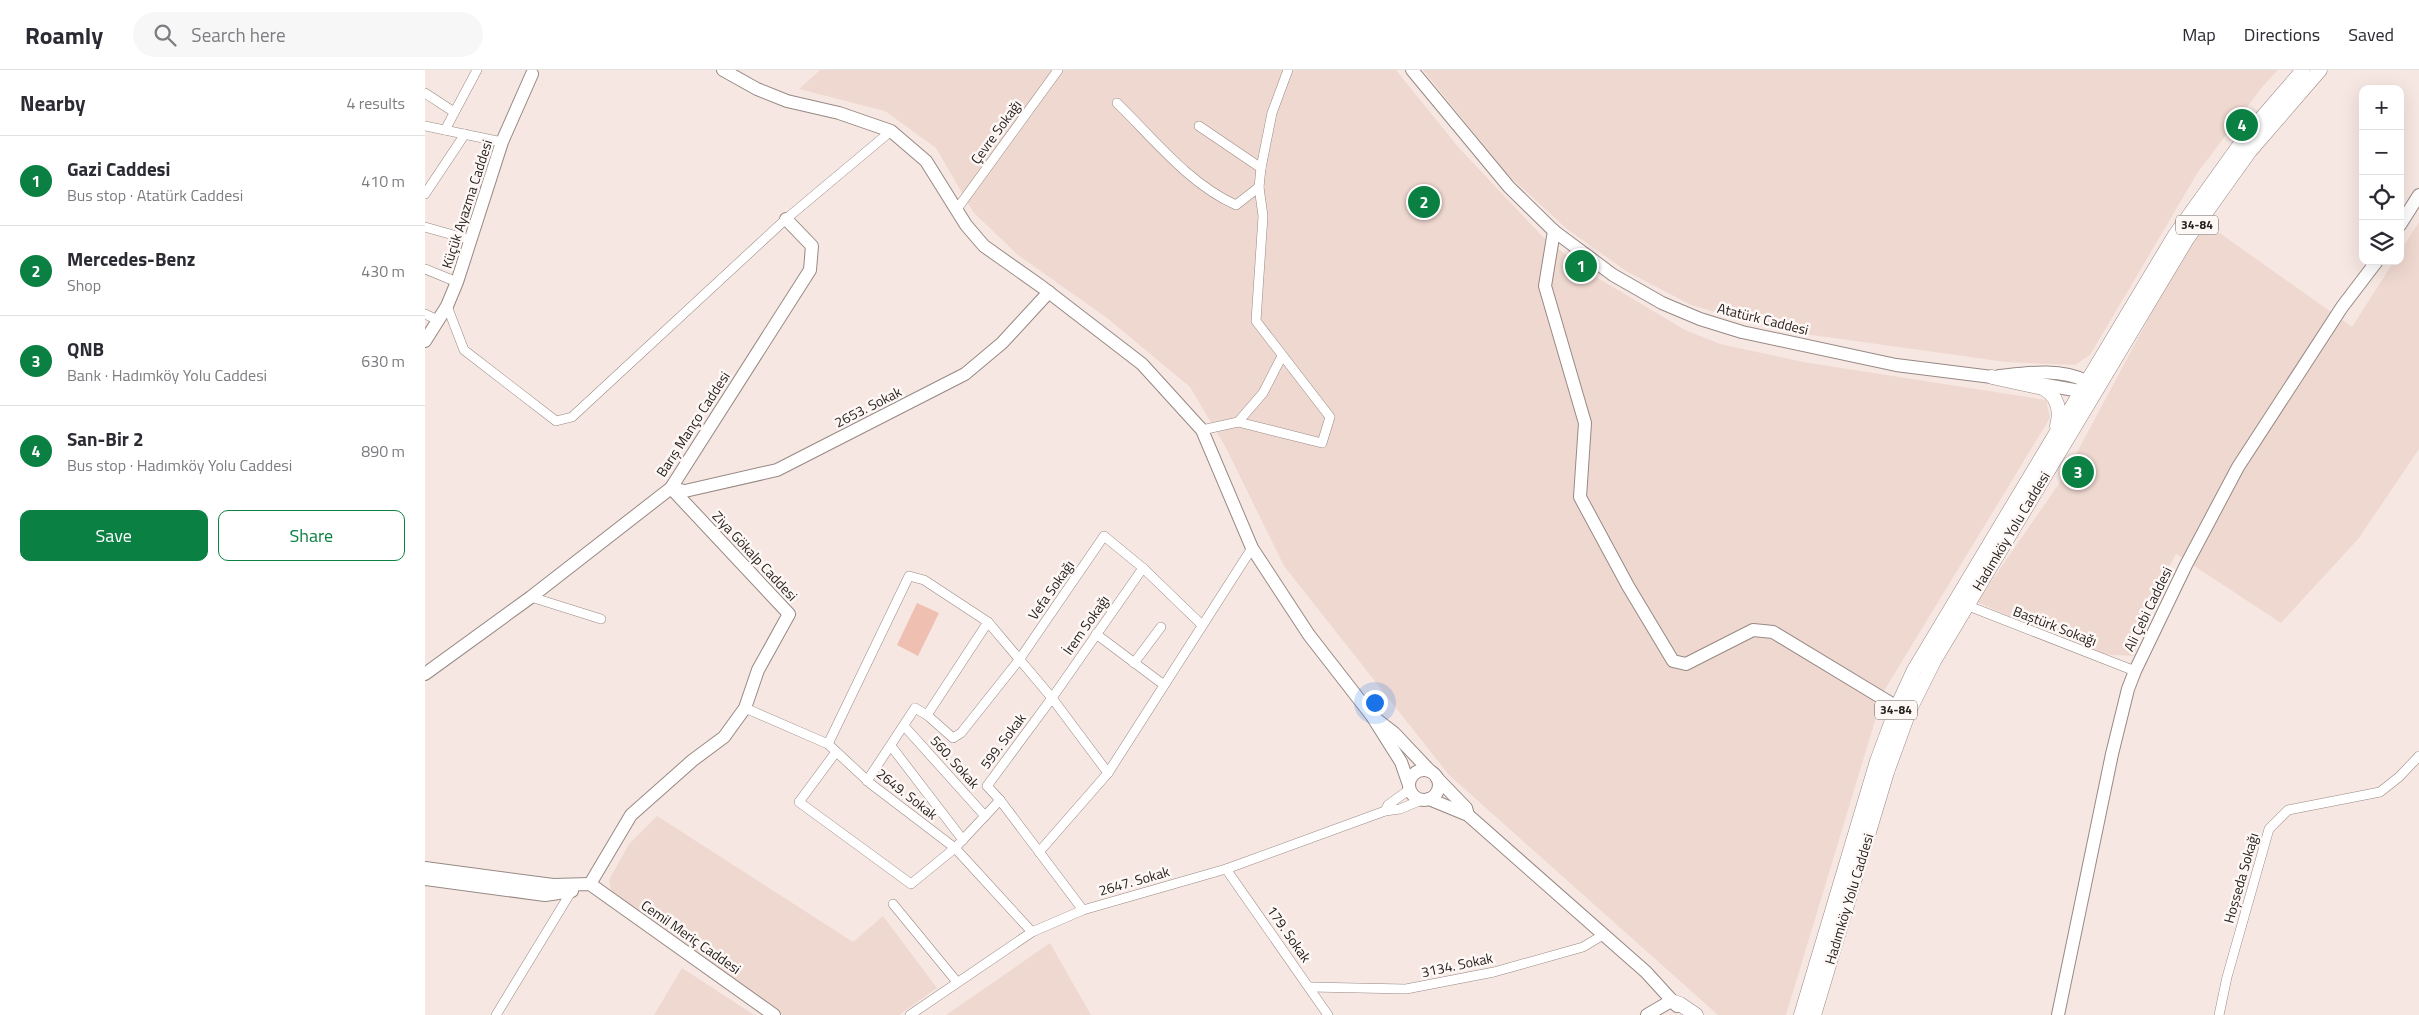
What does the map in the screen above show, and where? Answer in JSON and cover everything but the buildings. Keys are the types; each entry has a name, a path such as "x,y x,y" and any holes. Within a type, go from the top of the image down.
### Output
{"main road":[{"name":"Hadımköy Yolu Caddesi","path":"1814,1015 1897,743 1924,679 2057,455 2087,390 2157,264 2198,200 2246,136 2303,70"},
{"name":"Hadımköy Yolu Caddesi","path":"1801,1015 1874,772 1897,707 1927,647 2055,434 2250,151 2320,70"},
{"path":"1992,377 2043,388 2050,392 2059,409 2055,434"},
{"path":"1671,1001 1680,1004 1696,1015"}],"street":[{"path":"445,130 477,70"},
{"path":"723,70 757,89 787,102 839,113 891,131 926,161 966,225 984,246 1049,292 1142,364 1202,430 1252,548 1309,635 1372,716 1401,762 1409,787 1415,796 1468,815 1646,972 1686,1015"},
{"name":"Çevre Sokağı","path":"957,209 1058,70"},
{"path":"1202,430 1238,422 1322,442 1330,416 1256,321 1263,216 1259,187 1261,168 1272,113 1288,70"},
{"name":"Atatürk Caddesi","path":"1412,70 1509,187 1554,231 1613,275 1662,303 1700,319 1742,332 1896,364 2087,390"},
{"name":"Küçük Ayazma Caddesi","path":"425,341 447,306 457,282 502,142 531,71"},
{"path":"425,93 455,112"},
{"path":"1117,103 1199,184 1222,199 1236,205 1259,187"},
{"path":"425,126 502,142"},
{"path":"1199,126 1261,168"},
{"path":"447,306 464,350 556,421 573,417 787,219 891,131"},
{"path":"425,194 465,134"},
{"path":"2403,220 2419,195"},
{"name":"Barış Manço Caddesi","path":"425,674 531,597 671,488 810,270 812,246 787,219"},
{"path":"425,227 471,240"},
{"path":"1554,231 1545,286 1585,423 1580,497 1627,586 1673,661 1687,664 1753,630 1773,632 1897,707"},
{"name":"Ali Çebi Caddesi","path":"2058,1015 2113,754 2135,671 2186,565 2238,467 2342,307 2374,265"},
{"path":"425,270 457,282"},
{"name":"2653. Sokak","path":"671,488 685,491 777,470 965,374 1002,342 1049,292"},
{"path":"425,314 438,320"},
{"path":"1238,422 1263,393 1282,356"},
{"name":"Ziya Gökalp Caddesi","path":"590,884 631,816 693,760 724,737 745,708 758,670 789,614 671,488"},
{"name":"Vefa Sokağı","path":"927,715 953,738 961,733 1019,660 1104,536 1143,568"},
{"path":"1039,852 1108,772 1252,548"},
{"path":"1143,568 1202,625"},
{"name":"İrem Sokağı","path":"1052,698 1143,568"},
{"path":"828,744 909,576 925,580 988,622 1052,698 1108,772"},
{"path":"531,597 601,619"},
{"name":"Baştürk Sokağı","path":"1966,606 2135,671"},
{"path":"867,781 905,727 915,708 927,715 988,622"},
{"path":"1134,663 1161,627"},
{"path":"1096,634 1164,685"},
{"name":"599. Sokak","path":"1000,800 987,786 1052,698"},
{"name":"2649. Sokak","path":"745,708 828,744 867,781 955,848 1032,932"},
{"path":"1372,716 1394,732 1466,808 1468,815"},
{"name":"560. Sokak","path":"905,727 985,816"},
{"path":"891,746 963,840"},
{"path":"836,752 799,802 911,884 955,848 1000,800 1083,910"},
{"name":"Hoşseda Sokağı","path":"2219,1015 2227,976 2269,829 2288,810 2380,792 2399,777 2419,756"},
{"path":"1385,811 1388,805 1409,787 1415,773 1425,770 1433,774 1438,788 1426,799"},
{"name":"2647. Sokak","path":"910,1015 921,1012 957,982 1032,932 1083,910 1226,869 1385,811 1400,809 1426,799"},
{"path":"425,868 553,885 590,884"},
{"name":"179. Sokak","path":"1226,869 1328,1015"},
{"path":"425,879 545,895 571,892 590,884"},
{"name":"Cemil Meriç Caddesi","path":"590,884 774,1015"},
{"path":"496,1015 571,892"},
{"path":"893,904 957,982"},
{"name":"3134. Sokak","path":"1310,987 1405,989 1494,972 1575,950 1603,935"},
{"path":"1647,1015 1671,1001"},
{"path":"1667,1015 1671,1001"},
{"path":"1671,1001 1680,1015"}],"shaded area":[{"path":"820,70 1396,70 1459,148 1542,236 1586,271 1685,330 1720,344 1803,362 2046,400 2050,418 1884,691 1786,1015 1718,1015 1449,775 1284,566 1226,448 1190,387 1107,318 1018,255 973,212 936,148 885,111 799,89"},
{"path":"1423,70 2278,70 2263,86 2198,172 2090,355 2075,365 2006,362 1777,330 1691,305 1626,271 1567,229 1507,174"},
{"path":"2419,222 2419,449 2359,538 2281,623 2176,554 2150,601 2134,656 2096,654 1977,602 2065,475 2186,248 2207,224 2352,327 2391,265 2404,265 2404,245"},
{"path":"917,603 939,613 918,656 897,645"},
{"path":"657,816 853,942 883,916 937,988 899,1015 783,1015 611,891 609,880 629,844"},
{"path":"1050,943 1091,1015 946,1015"},
{"path":"682,968 754,1015 654,1015"}],"place":[{"name":"San-Bir 2","path":"2242,125"},
{"name":"Mercedes-Benz","path":"1424,202"},
{"name":"Gazi Caddesi","path":"1581,266"},
{"name":"QNB","path":"2078,472"}]}
